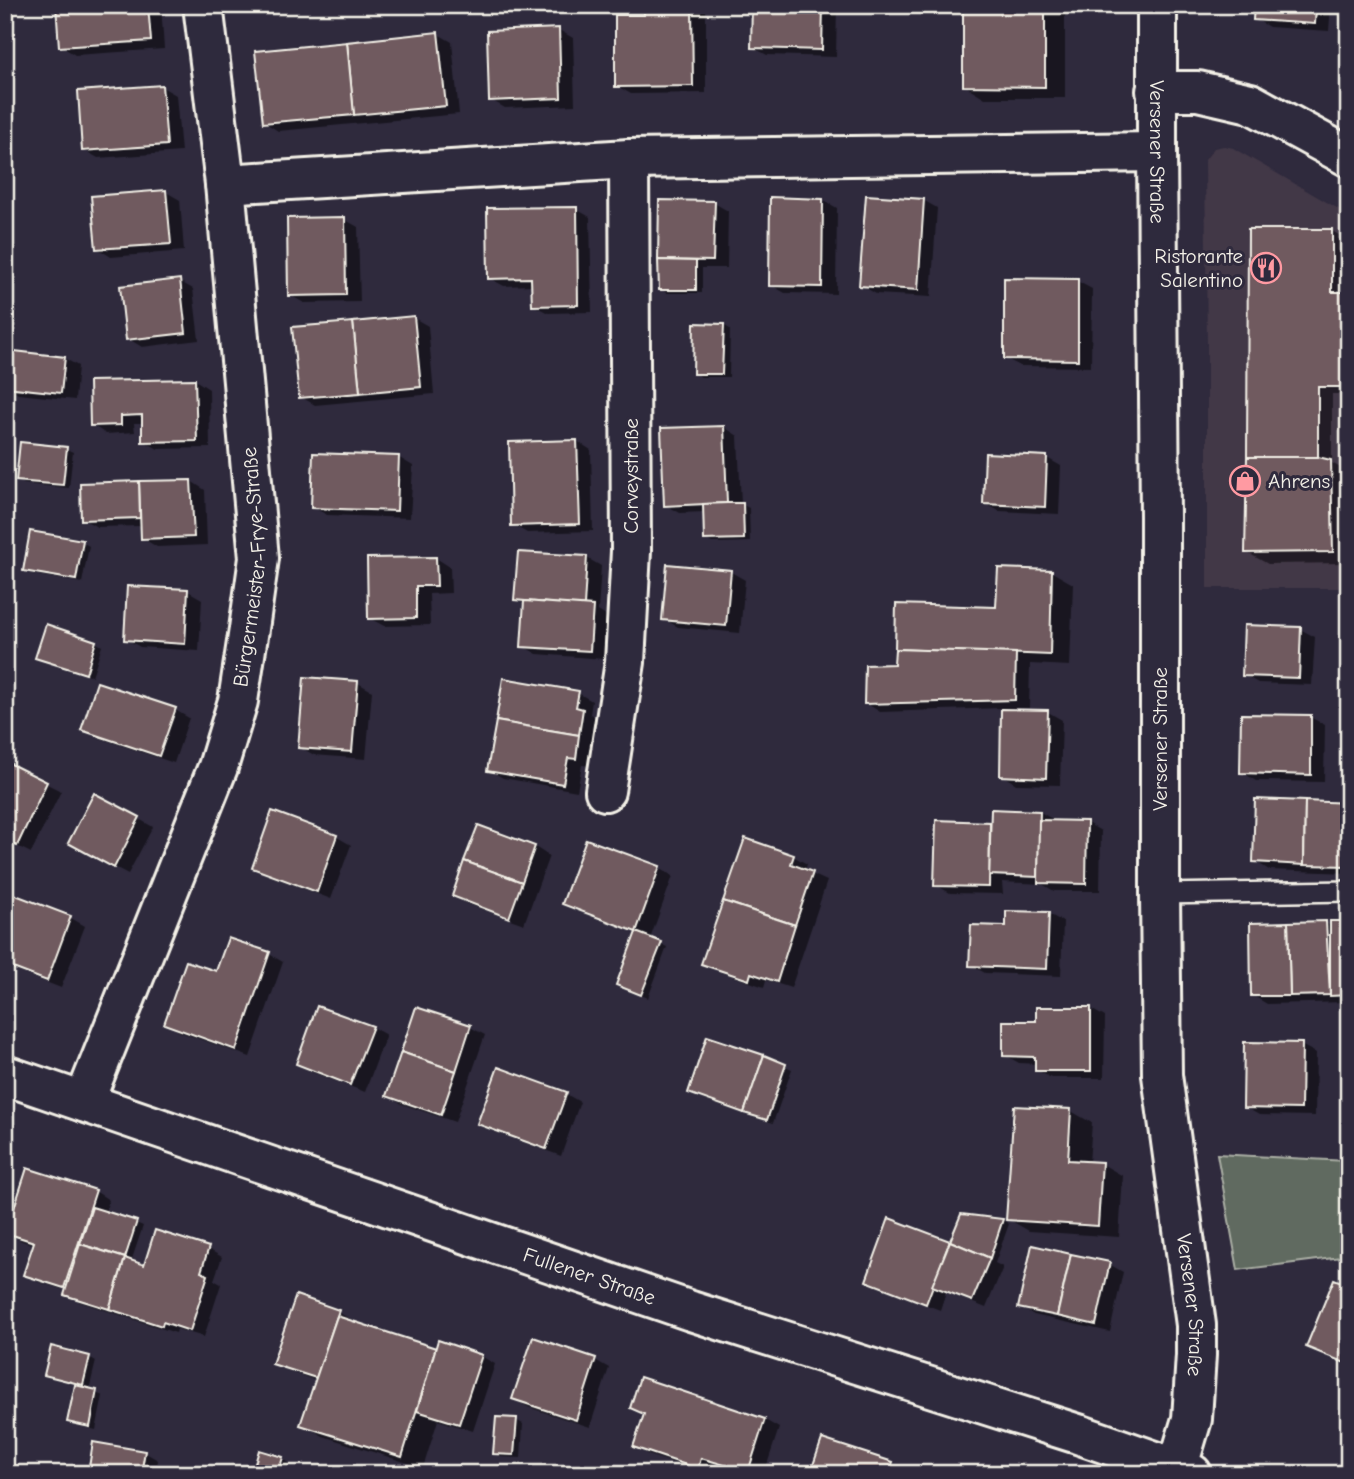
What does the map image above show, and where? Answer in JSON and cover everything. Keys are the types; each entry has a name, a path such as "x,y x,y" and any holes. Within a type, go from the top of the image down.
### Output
{"street":[{"name":"Bürgermeister-Frye-Straße","path":"84,1102 218,767 237,701 258,558 225,184 203,5"},
{"name":"Versener Straße","path":"1157,5 1162,1075 1196,1325 1192,1419 1184,1471"},
{"path":"1156,91 1198,92 1250,103 1349,157"},
{"path":"225,184 629,159 1157,152"},
{"name":"Corveystraße","path":"605,791 625,662 631,551 629,159"},
{"name":"Fullener Straße","path":"5,1075 691,1311 1065,1430 1184,1471"}],"lane":[{"path":"1160,894 1349,891"}],"shaded area":[{"path":"1214,148 1233,148 1349,215 1349,588 1207,588 1205,160"}],"green space":[{"path":"1217,1154 1349,1160 1349,1256 1238,1270"}],"building":[{"path":"56,5 148,5 151,41 59,47"},
{"path":"644,5 692,5 693,86 615,87 615,15 644,15"},
{"path":"752,5 823,5 822,50 751,48"},
{"path":"963,5 1045,5 1045,87 963,86"},
{"path":"1254,5 1316,5 1315,24 1253,20"},
{"path":"559,28 561,98 489,101 487,31"},
{"path":"438,32 446,106 354,115 347,42"},
{"path":"347,42 354,115 263,123 255,51"},
{"path":"162,85 167,145 82,151 78,91"},
{"path":"166,190 171,244 96,249 91,196"},
{"path":"866,195 924,199 918,290 859,286"},
{"path":"770,197 823,199 822,287 769,286"},
{"path":"659,200 715,201 713,261 658,260"},
{"path":"577,207 578,305 532,306 531,278 488,279 487,208"},
{"path":"345,217 346,295 288,296 287,218"},
{"path":"1248,229 1332,229 1332,292 1349,292 1349,387 1318,387 1318,457 1247,457"},
{"path":"658,260 696,261 696,290 659,290"},
{"path":"1004,278 1078,279 1078,360 1004,359"},
{"path":"180,279 186,333 126,340 120,286"},
{"path":"414,316 421,387 360,393 353,322"},
{"path":"353,322 360,393 299,398 292,327"},
{"path":"694,323 724,324 722,374 693,374"},
{"path":"6,350 65,357 61,393 5,387"},
{"path":"195,379 197,441 142,442 142,415 121,416 121,425 90,426 89,381"},
{"path":"724,426 727,503 664,506 661,428"},
{"path":"577,440 580,524 511,526 509,442"},
{"path":"20,442 67,447 63,485 16,481"},
{"path":"313,453 399,456 397,511 311,508"},
{"path":"985,453 1047,456 1045,507 983,504"},
{"path":"1247,457 1318,457 1331,460 1333,552 1245,553"},
{"path":"191,480 194,537 141,539 139,481"},
{"path":"139,481 140,518 81,520 80,483"},
{"path":"743,503 744,539 704,540 703,504"},
{"path":"30,531 83,540 76,580 23,571"},
{"path":"518,552 587,556 584,606 514,600"},
{"path":"436,557 437,586 416,586 416,618 368,619 367,558"},
{"path":"667,564 731,570 726,626 662,620"},
{"path":"998,568 1052,570 1050,655 895,649 896,604 996,607"},
{"path":"127,586 188,589 185,644 124,640"},
{"path":"524,601 593,606 590,651 521,647"},
{"path":"46,624 96,641 86,674 35,658"},
{"path":"1244,625 1301,627 1299,678 1242,676"},
{"path":"895,649 1016,653 1015,700 864,704 865,665 894,664"},
{"path":"304,677 358,681 352,752 298,748"},
{"path":"503,678 579,691 576,707 583,709 579,735 496,721"},
{"path":"97,682 176,708 159,756 81,730"},
{"path":"1001,709 1048,710 1046,778 1000,776"},
{"path":"1241,714 1311,715 1311,775 1240,773"},
{"path":"496,721 579,735 576,759 568,758 563,784 487,771"},
{"path":"5,761 47,782 17,846 5,841"},
{"path":"94,793 140,817 114,868 68,843"},
{"path":"1255,799 1305,801 1304,865 1253,862"},
{"path":"1305,801 1349,803 1349,866 1304,865"},
{"path":"991,809 1040,811 1038,877 989,875"},
{"path":"272,811 337,835 317,892 252,868"},
{"path":"936,820 990,822 989,887 934,886"},
{"path":"1039,820 1087,821 1086,884 1038,883"},
{"path":"478,825 535,846 522,882 464,861"},
{"path":"745,838 794,855 791,864 813,872 795,925 723,901"},
{"path":"586,839 660,866 636,932 562,904"},
{"path":"464,861 522,882 509,918 452,896"},
{"path":"5,891 71,916 47,981 5,965"},
{"path":"723,901 795,925 777,982 751,973 749,980 701,964"},
{"path":"1006,911 1049,912 1047,969 969,966 971,925 1006,926"},
{"path":"1326,921 1330,995 1290,996 1288,922"},
{"path":"1330,921 1349,921 1349,995 1330,996"},
{"path":"1288,922 1290,996 1251,996 1250,923"},
{"path":"636,932 662,942 641,995 616,985"},
{"path":"228,938 270,952 236,1050 164,1024 186,961 216,971"},
{"path":"317,1006 373,1026 350,1085 296,1064"},
{"path":"416,1007 471,1025 456,1071 401,1052"},
{"path":"1036,1007 1091,1007 1091,1071 1035,1071 1035,1057 1003,1056 1003,1021 1036,1021"},
{"path":"707,1036 764,1055 744,1113 688,1093"},
{"path":"1244,1042 1302,1043 1301,1109 1243,1108"},
{"path":"401,1052 456,1071 441,1115 386,1096"},
{"path":"764,1055 786,1064 767,1120 744,1113"},
{"path":"498,1067 567,1092 546,1149 477,1124"},
{"path":"1014,1106 1071,1109 1068,1160 1102,1162 1098,1226 1006,1220"},
{"path":"27,1168 96,1190 64,1288 23,1275 34,1242 6,1233"},
{"path":"92,1207 137,1221 125,1258 80,1244"},
{"path":"961,1214 1003,1219 990,1258 950,1241"},
{"path":"889,1218 950,1241 926,1304 866,1281"},
{"path":"155,1230 209,1247 201,1272 208,1275 190,1331 163,1322 162,1326 109,1309 125,1258 144,1265"},
{"path":"950,1241 990,1258 972,1301 932,1286"},
{"path":"80,1244 125,1258 109,1309 64,1295"},
{"path":"1032,1245 1071,1254 1057,1316 1018,1308"},
{"path":"1071,1254 1110,1262 1096,1325 1057,1316"},
{"path":"1334,1279 1349,1285 1349,1353 1345,1363 1306,1347"},
{"path":"296,1295 339,1310 316,1378 272,1364"},
{"path":"337,1316 436,1348 402,1457 300,1425"},
{"path":"533,1337 596,1358 576,1420 512,1399"},
{"path":"438,1340 482,1355 459,1424 417,1411"},
{"path":"51,1346 90,1356 83,1385 44,1375"},
{"path":"640,1377 765,1419 748,1472 701,1458 698,1469 633,1447 644,1414 630,1408"},
{"path":"75,1385 97,1390 90,1427 67,1422"},
{"path":"496,1417 517,1418 514,1455 493,1454"},
{"path":"822,1439 893,1462 889,1474 810,1474"},
{"path":"93,1442 145,1451 141,1474 88,1474"},
{"path":"259,1450 283,1457 278,1474 252,1474"}],"place":[{"name":"Ristorante Salentino","path":"1266,268"},
{"name":"Ahrens","path":"1245,481"}]}
